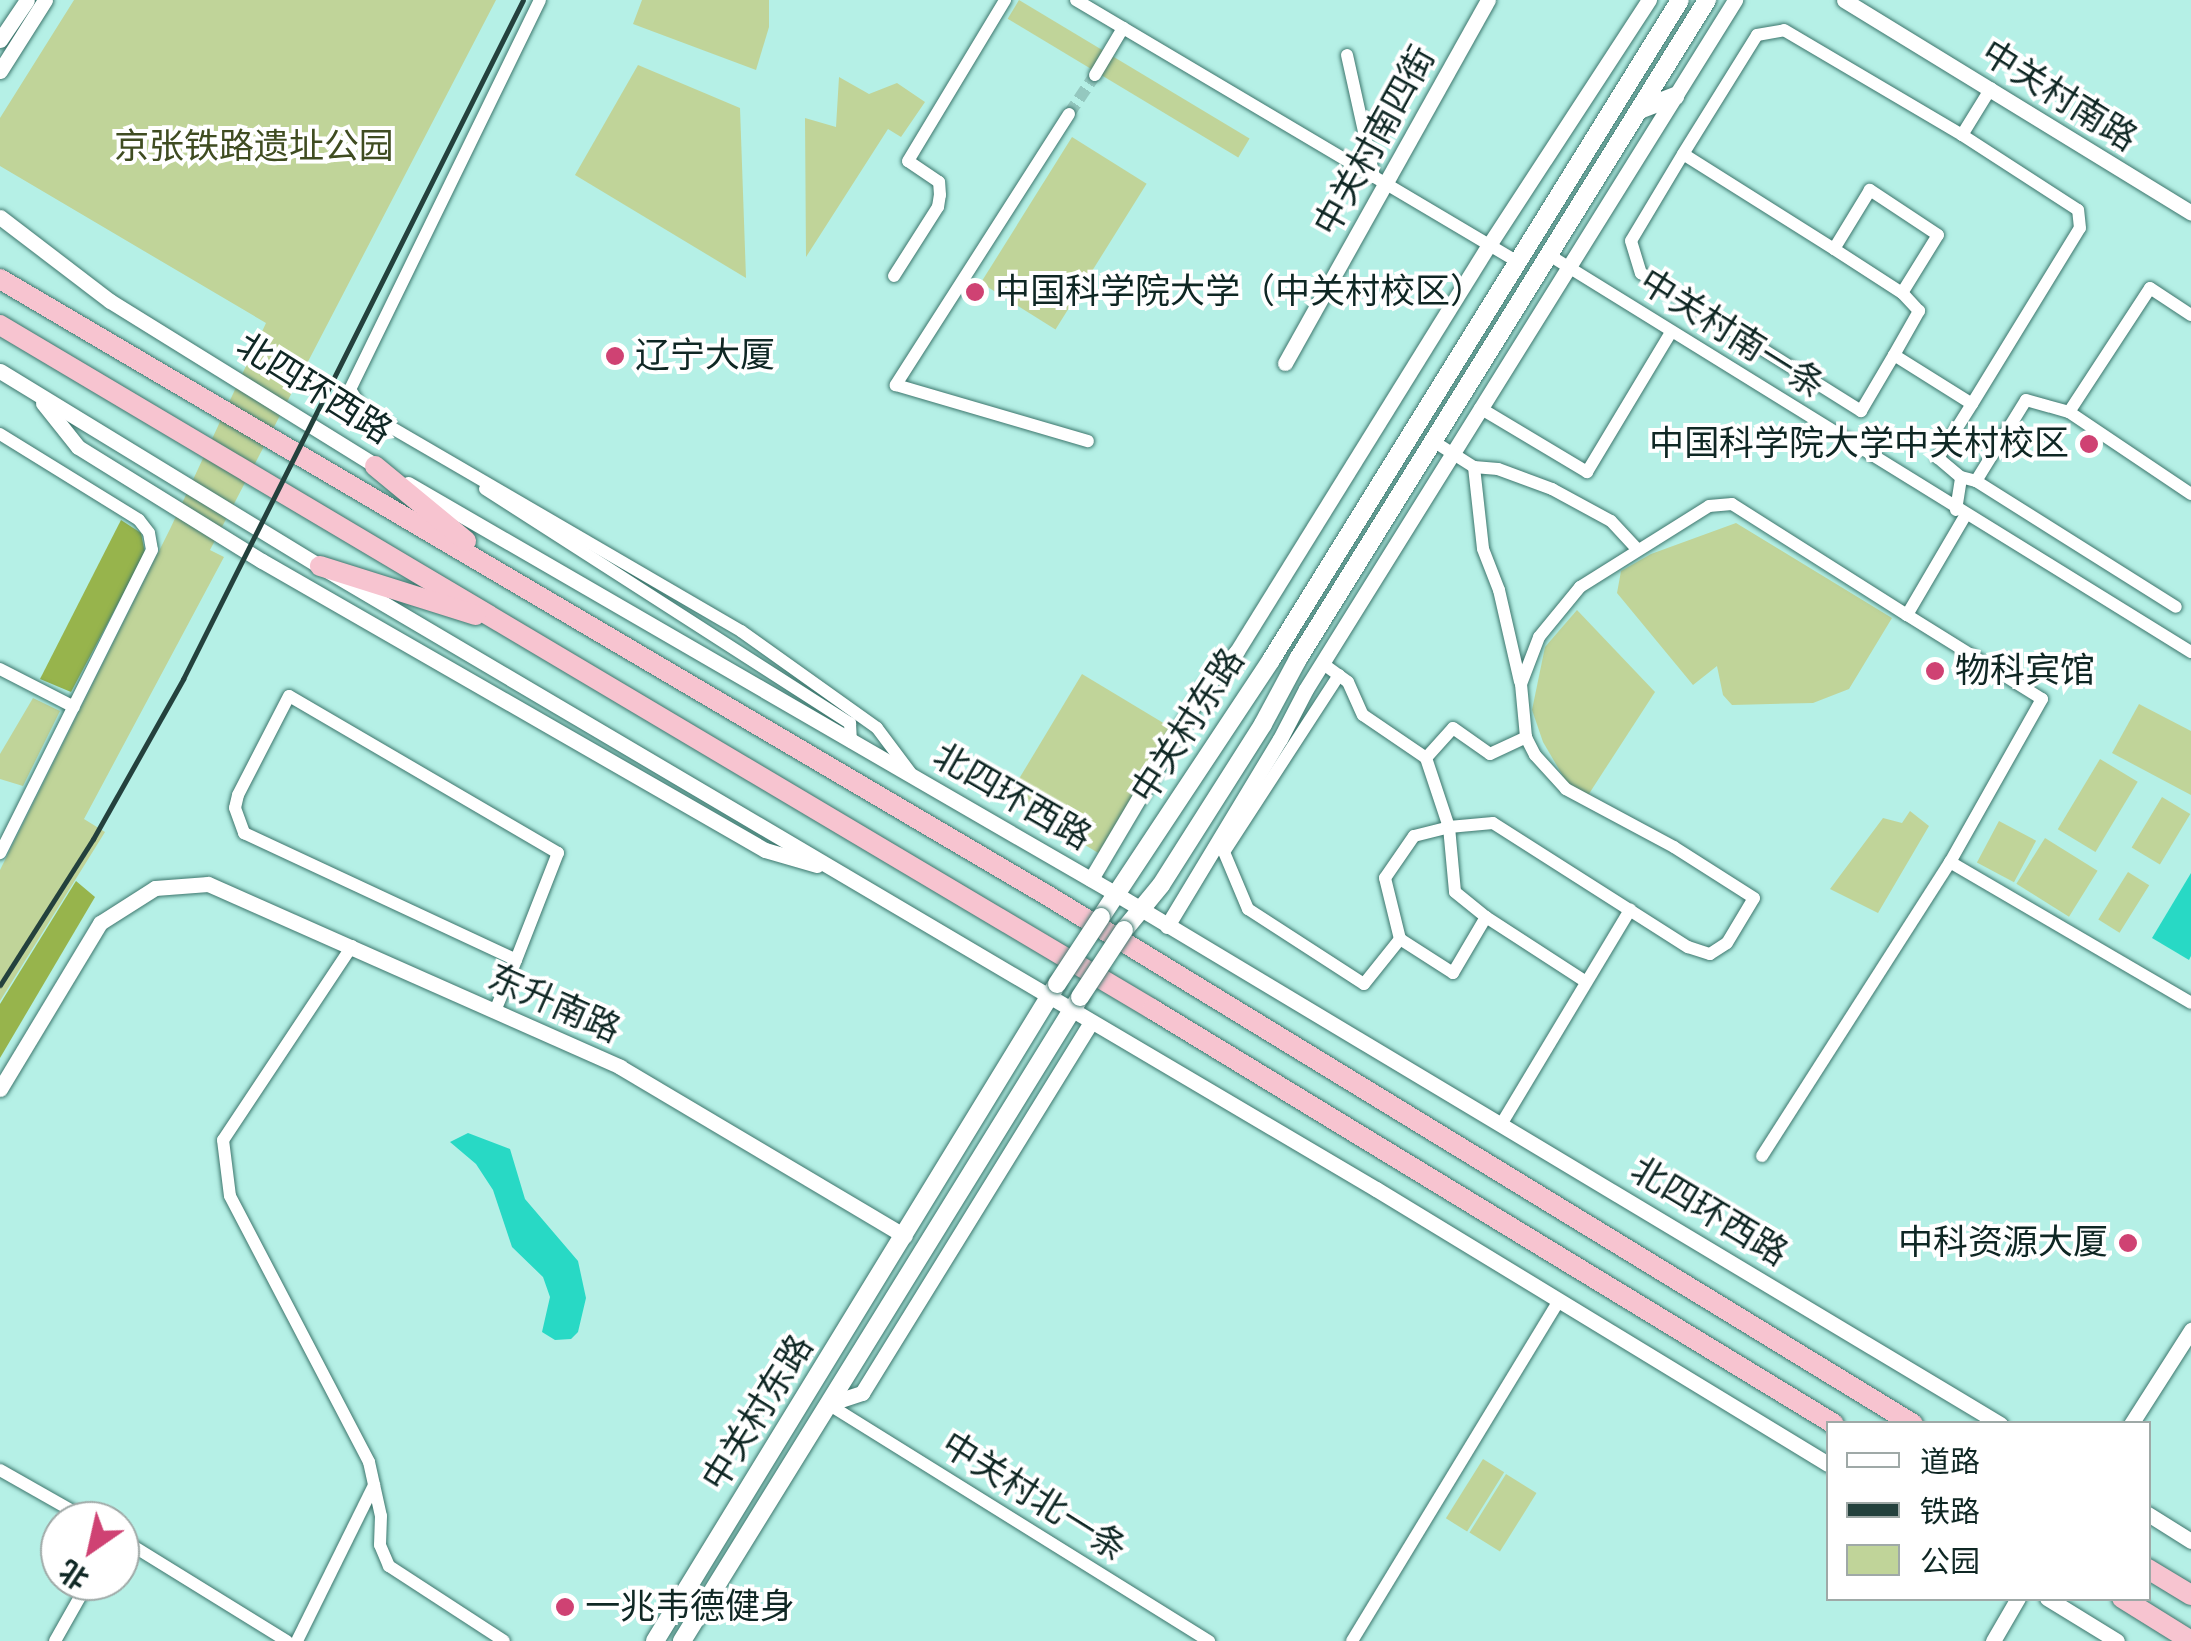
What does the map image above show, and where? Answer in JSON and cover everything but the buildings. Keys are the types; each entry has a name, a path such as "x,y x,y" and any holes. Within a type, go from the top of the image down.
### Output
{"highway":[{"name":"北四环西路","path":"0,279 1060,903 1907,1421"},
{"path":"0,324 512,627 1829,1421"},
{"path":"376,466 514,581"},
{"path":"320,566 512,627"},
{"path":"2151,1571 2191,1595"},
{"path":"2127,1601 2191,1641"}],"main road":[{"name":"中关村东路","path":"655,1641 1053,991 1271,660 1680,0"},
{"name":"中关村东路","path":"682,1641 1075,1004 1124,930 1161,885 1263,724 1298,658 1707,0"},
{"path":"1638,110 1675,96"}],"street":[{"path":"0,40 27,0"},
{"path":"0,71 45,0"},
{"path":"540,0 350,388 363,411 741,630 877,728 914,778"},
{"path":"894,276 938,207 940,195 939,182 908,162 1006,0"},
{"path":"1076,0 1518,262"},
{"name":"中关村南四街","path":"1285,363 1379,180 1488,0"},
{"name":"中关村东路","path":"1090,880 1202,691 1237,650 1489,245 1650,0"},
{"path":"1166,926 1322,663 1735,0"},
{"name":"中关村南路","path":"1844,0 2191,213"},
{"path":"1095,75 1123,28"},
{"path":"1683,154 1902,293 1919,311 1861,411 1641,273 1631,240 1683,154 1757,36 1784,30 1962,135 2078,210 2080,228 1938,458 1961,477 1976,481 2176,607"},
{"path":"1346,55 1379,180"},
{"path":"1962,135 1991,88"},
{"path":"1069,114 896,385 1088,442"},
{"path":"1834,249 1870,190 1938,235 1902,293"},
{"name":"北四环西路","path":"0,216 110,302 376,466 1116,894 1995,1421"},
{"name":"中关村南一条","path":"1549,255 1960,513 2191,652"},
{"path":"2069,412 2150,288 2191,315"},
{"path":"1480,408 1588,472 1671,332"},
{"path":"1894,355 1972,404"},
{"path":"0,371 320,566 1075,1004 1090,1022 1826,1463"},
{"path":"34,392 78,447 262,562 765,850 842,872"},
{"path":"1976,481 2026,400 2069,412 2191,494"},
{"path":"0,434 139,520 149,533 152,550 0,853"},
{"path":"1433,442 1474,467 1498,469 1552,489 1611,521 1637,549"},
{"path":"1474,467 1483,549 1498,590 1521,684 1526,737 1534,755 1566,789 1674,847 1754,898 1727,943 1710,954 1688,947 1493,823 1449,827 1414,836 1385,878 1400,940 1453,973 1486,917"},
{"path":"459,469 501,502 850,723 851,742"},
{"path":"1907,615 1960,513 1961,477"},
{"path":"1521,684 1539,637 1580,588 1710,506 1732,504 2042,699 1950,862 1762,1156"},
{"path":"1322,663 1348,682 1363,716 1426,758 1449,827 1456,892 1486,917 1586,982"},
{"path":"0,670 74,707"},
{"path":"1339,675 1224,852 1248,909 1364,984 1400,940"},
{"path":"496,1011 516,960 558,852 289,696 238,795 235,808 244,833 516,960"},
{"path":"1426,758 1453,728 1490,754 1526,737"},
{"path":"1950,862 2191,1003"},
{"name":"东升南路","path":"0,1089 100,923 155,888 208,884 620,1067 905,1236"},
{"path":"1502,1122 1630,910"},
{"path":"352,946 223,1140 222,1160 230,1196 369,1462 381,1516 380,1546 389,1566 504,1641"},
{"name":"中关村东路","path":"828,1404 862,1392 1090,1022"},
{"path":"1352,1641 1559,1300"},
{"path":"2133,1421 2191,1330"},
{"name":"中关村北一条","path":"828,1404 1209,1641"},
{"path":"0,1470 55,1501"},
{"path":"297,1641 374,1485"},
{"path":"2151,1516 2191,1541"},
{"path":"140,1550 287,1641"},
{"path":"56,1641 78,1601"},
{"path":"1993,1641 2016,1601"},
{"path":"2052,1601 2117,1641"}],"green space":[{"name":"京张铁路遗址公园","path":"74,0 496,0 210,550 224,557 84,819 105,832 0,1001 0,870 171,527 266,323 0,166 0,118"},
{"path":"642,0 769,0 769,27 756,70 633,24"},
{"path":"1019,0 1250,139 1238,157 1008,19"},
{"path":"638,65 740,108 746,278 575,175"},
{"path":"839,77 869,94 897,83 925,102 901,137 888,129 806,257 805,118 836,127"},
{"path":"1072,137 1147,184 1055,329 981,283"},
{"path":"1736,523 1892,618 1849,689 1813,703 1732,705 1723,695 1717,666 1693,685 1617,593 1621,571 1651,554"},
{"path":"1577,610 1655,692 1583,803 1577,800 1543,742 1532,710 1545,647"},
{"path":"1082,674 1176,731 1102,855 1007,798"},
{"path":"33,698 60,711 23,786 0,779 0,754"},
{"path":"2139,704 2191,731 2191,795 2112,753"},
{"path":"2100,759 2138,782 2095,852 2058,829"},
{"path":"2162,797 2190,814 2160,865 2132,848"},
{"path":"1910,811 1929,826 1878,913 1830,889 1883,818 1902,823"},
{"path":"1999,821 2036,841 2014,882 1977,862"},
{"path":"2045,838 2098,871 2069,917 2016,884"},
{"path":"2128,872 2149,885 2120,933 2098,919"},
{"path":"1483,1459 1504,1472 1467,1532 1446,1518"},
{"path":"1506,1474 1537,1493 1500,1552 1469,1533"}],"shaded area":[{"path":"121,520 141,533 145,553 71,692 40,679"},
{"path":"2191,873 2191,956 2189,960 2152,938"},
{"path":"76,881 95,897 0,1058 0,1004"},
{"path":"468,1133 510,1149 525,1199 578,1261 586,1298 578,1332 571,1339 555,1340 542,1332 550,1297 543,1277 512,1247 493,1190 476,1164 450,1142"}],"tunnel":[{"path":"1069,114 1095,75"}],"railway":[{"path":"0,985 93,839 183,679 523,0"}],"place":[{"name":"中国科学院大学（中关村校区）","path":"975,292"},
{"name":"辽宁大厦","path":"615,356"},
{"name":"中国科学院大学中关村校区","path":"2089,444"},
{"name":"物科宾馆","path":"1935,671"},
{"name":"中科资源大厦","path":"2128,1243"},
{"name":"一兆韦德健身","path":"565,1607"}]}
